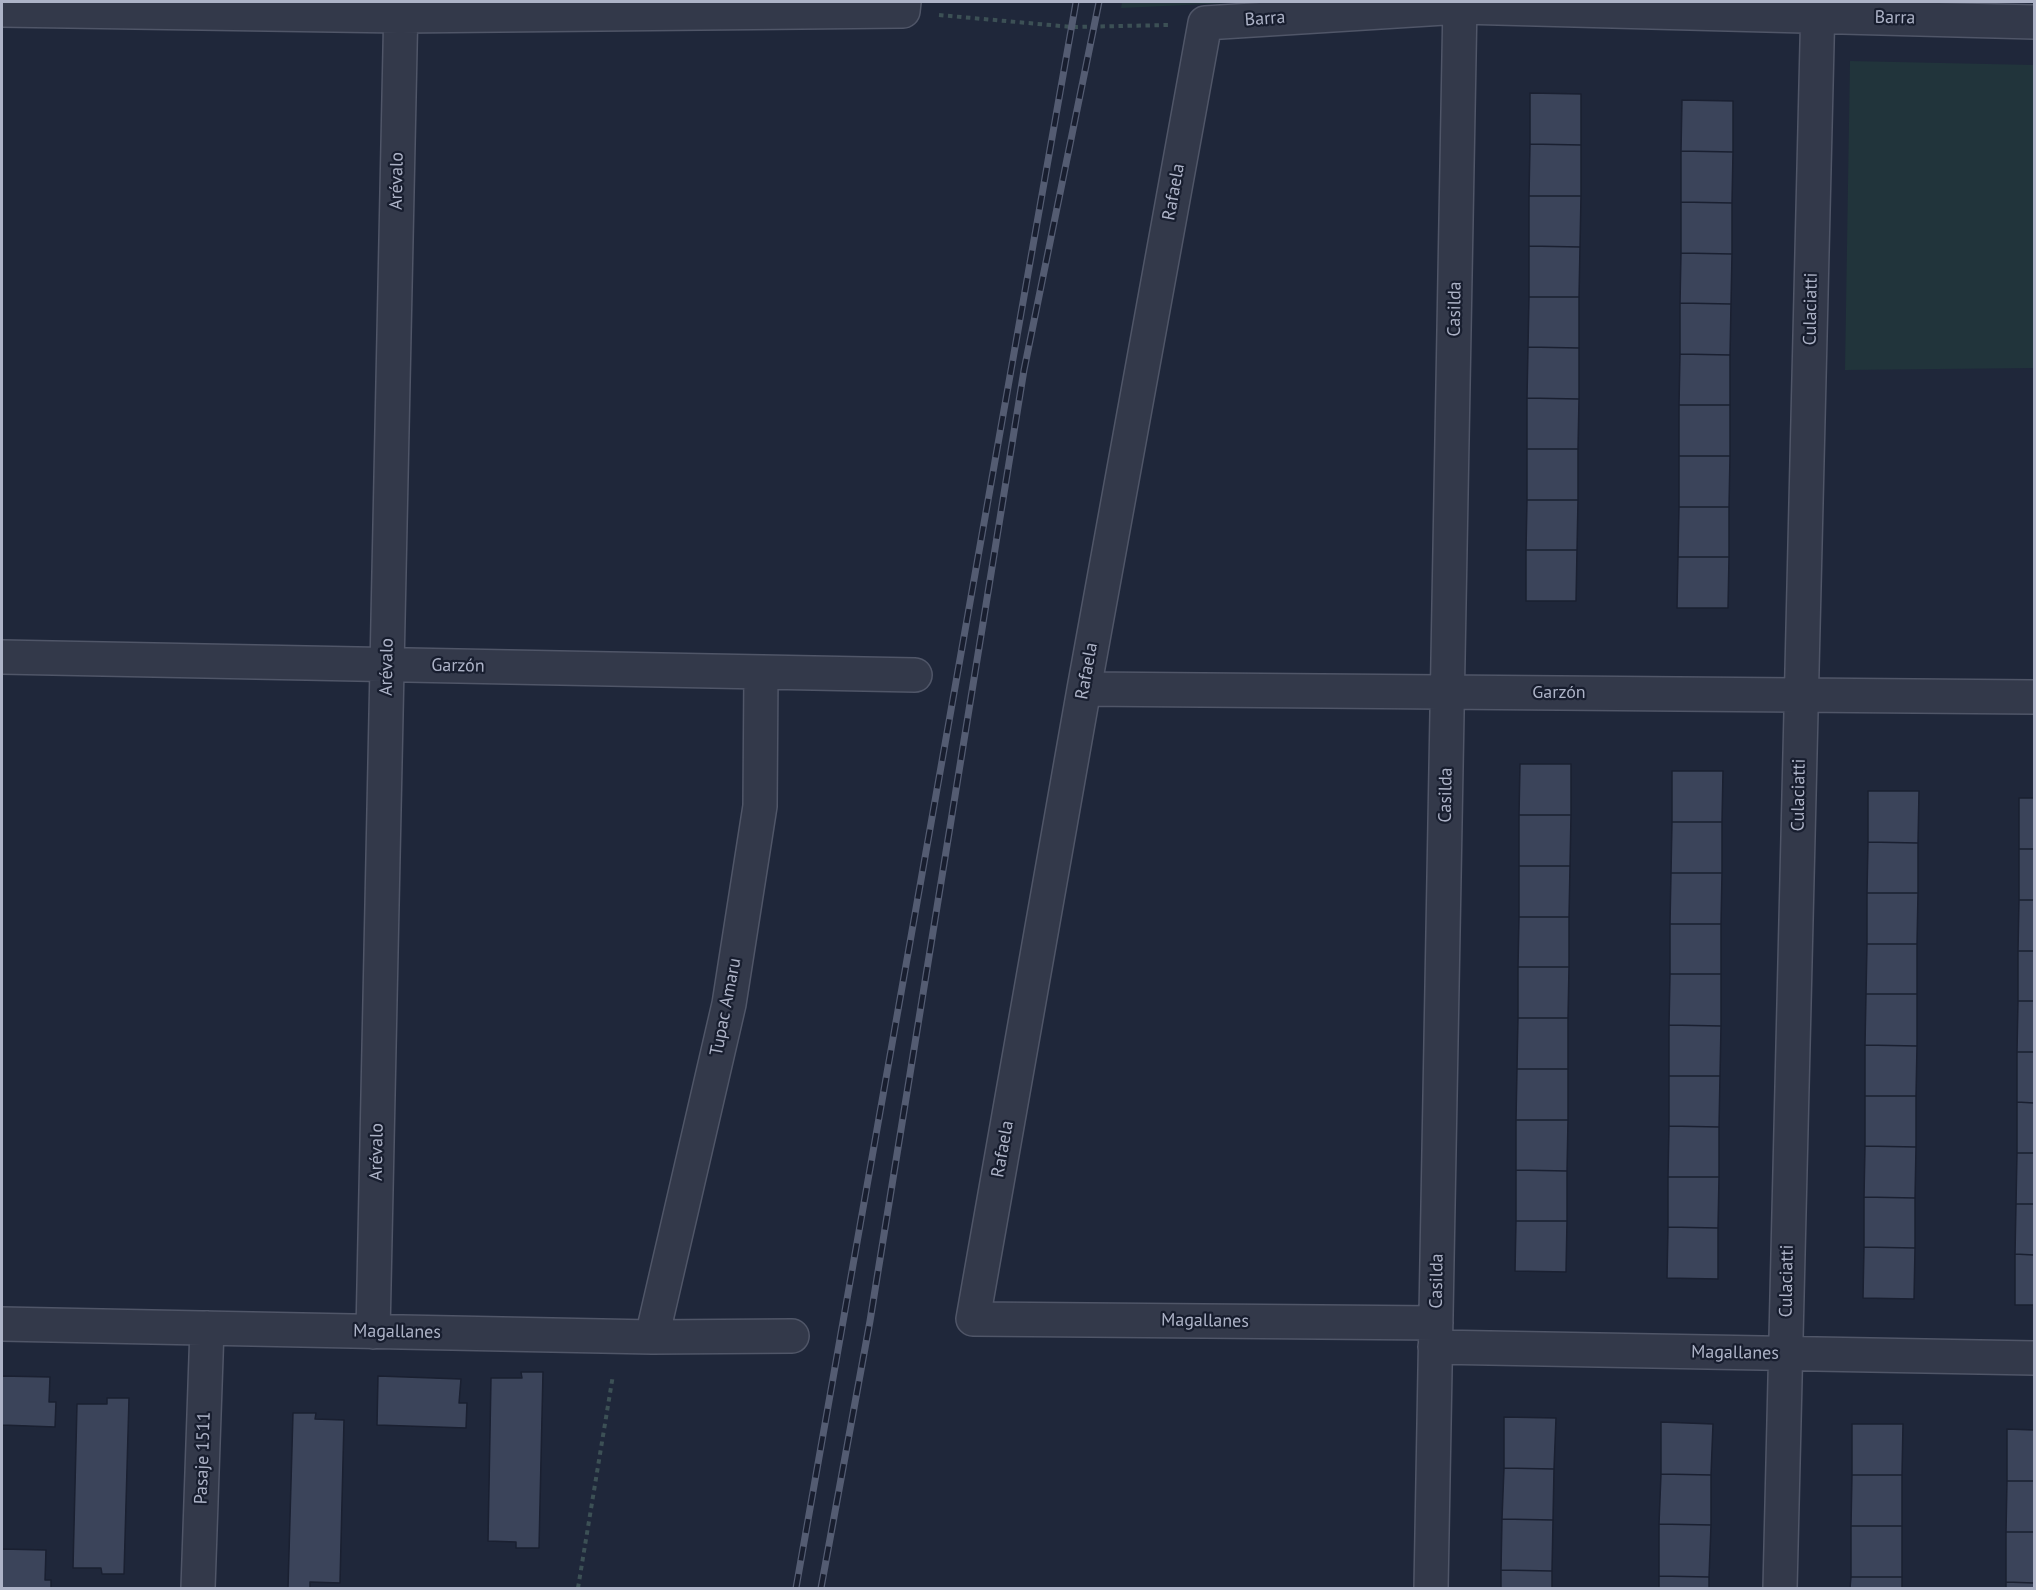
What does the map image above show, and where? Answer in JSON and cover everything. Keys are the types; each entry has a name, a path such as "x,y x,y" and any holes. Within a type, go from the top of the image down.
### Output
{"street":[{"name":"Barra","path":"1205,23 1460,4 1817,9 2034,22"},
{"name":"Casilda","path":"1431,1588 1460,4"},
{"path":"2,10 904,6"},
{"name":"Arévalo","path":"373,1332 401,9"},
{"name":"Culaciatti","path":"1780,1588 1817,9"},
{"name":"Rafaela","path":"973,1319 1084,688 1205,23"},
{"name":"Garzón","path":"2,657 915,675"},
{"name":"Tupac Amaru","path":"652,1337 729,1004 760,806 760,672"},
{"name":"Garzón","path":"1084,688 2034,697"},
{"name":"Magallanes","path":"973,1319 1436,1335 1786,1354 2034,1358"},
{"name":"Magallanes","path":"2,1324 652,1337 792,1336"},
{"name":"Pasaje 1511","path":"198,1588 207,1328"}],"path":[{"path":"904,6 1072,27 1205,23"},
{"path":"578,1588 620,1336"}],"shaded area":[{"path":"1122,2 1251,2 1121,8"},
{"path":"1850,61 2034,65 2034,368 1845,370"}],"building":[{"path":"1530,93 1581,94 1581,145 1530,144"},
{"path":"1682,100 1733,101 1733,152 1681,151"},
{"path":"1530,144 1581,145 1581,196 1529,196"},
{"path":"1681,151 1733,152 1732,203 1681,202"},
{"path":"1529,196 1581,196 1580,247 1529,246"},
{"path":"1681,202 1732,203 1732,254 1681,253"},
{"path":"1529,246 1580,247 1579,297 1529,297"},
{"path":"1681,253 1732,254 1731,304 1680,303"},
{"path":"1529,297 1579,297 1579,348 1528,347"},
{"path":"1680,303 1731,304 1730,355 1680,354"},
{"path":"1528,347 1579,348 1579,399 1527,398"},
{"path":"1680,354 1730,355 1730,405 1679,405"},
{"path":"1527,398 1579,399 1578,449 1527,449"},
{"path":"1679,405 1730,405 1730,456 1679,456"},
{"path":"1527,449 1578,449 1578,500 1527,500"},
{"path":"1679,456 1730,456 1729,507 1679,507"},
{"path":"1527,500 1578,500 1577,550 1526,550"},
{"path":"1679,507 1729,507 1729,557 1678,557"},
{"path":"1526,550 1577,550 1576,601 1526,601"},
{"path":"1678,557 1729,557 1728,608 1677,608"},
{"path":"1520,764 1571,764 1571,815 1519,815"},
{"path":"1672,771 1723,771 1722,822 1672,822"},
{"path":"1868,791 1919,791 1918,843 1868,842"},
{"path":"2019,798 2034,798 2034,849 2019,849"},
{"path":"1519,815 1571,815 1570,866 1519,866"},
{"path":"1672,822 1722,822 1722,873 1671,873"},
{"path":"1868,842 1918,843 1918,893 1867,893"},
{"path":"2019,849 2034,849 2034,900 2019,900"},
{"path":"1519,866 1570,866 1569,917 1519,917"},
{"path":"1671,873 1722,873 1721,924 1670,924"},
{"path":"1867,893 1918,893 1917,944 1867,944"},
{"path":"2019,900 2034,900 2034,951 2018,951"},
{"path":"1519,917 1569,917 1569,967 1518,967"},
{"path":"1670,924 1721,924 1721,974 1670,974"},
{"path":"1867,944 1917,944 1917,994 1866,994"},
{"path":"2018,951 2034,951 2034,1001 2018,1001"},
{"path":"1518,967 1569,967 1568,1018 1518,1018"},
{"path":"1670,974 1721,974 1721,1026 1669,1025"},
{"path":"1866,994 1917,994 1917,1046 1865,1045"},
{"path":"2018,1001 2034,1001 2034,1052 2017,1052"},
{"path":"1518,1018 1568,1018 1568,1069 1517,1069"},
{"path":"1669,1025 1721,1026 1720,1076 1669,1076"},
{"path":"1865,1045 1917,1046 1916,1096 1865,1096"},
{"path":"2017,1052 2034,1052 2034,1103 2017,1102"},
{"path":"1517,1069 1568,1069 1568,1120 1516,1120"},
{"path":"1669,1076 1720,1076 1719,1127 1669,1126"},
{"path":"1865,1096 1916,1096 1916,1147 1865,1146"},
{"path":"2017,1102 2034,1103 2034,1153 2017,1153"},
{"path":"1516,1120 1568,1120 1567,1171 1516,1170"},
{"path":"1669,1126 1719,1127 1719,1177 1668,1177"},
{"path":"1865,1146 1916,1147 1915,1198 1864,1197"},
{"path":"2017,1153 2034,1153 2034,1204 2016,1204"},
{"path":"1516,1170 1567,1171 1567,1221 1516,1221"},
{"path":"1668,1177 1719,1177 1718,1228 1668,1227"},
{"path":"1864,1197 1915,1198 1915,1248 1864,1247"},
{"path":"2016,1204 2034,1204 2034,1255 2015,1254"},
{"path":"1516,1221 1567,1221 1566,1272 1515,1271"},
{"path":"1668,1227 1718,1228 1718,1279 1667,1278"},
{"path":"1864,1247 1915,1248 1914,1299 1863,1298"},
{"path":"2015,1254 2034,1255 2034,1305 2015,1305"},
{"path":"521,1372 543,1372 539,1548 516,1548 516,1542 488,1541 491,1378 522,1378"},
{"path":"2,1376 50,1377 49,1402 56,1402 55,1427 2,1425"},
{"path":"378,1376 461,1379 459,1403 467,1403 466,1428 377,1425"},
{"path":"107,1398 129,1398 124,1574 102,1574 101,1568 73,1568 77,1404 107,1404"},
{"path":"293,1413 316,1413 315,1419 344,1420 340,1583 310,1582 310,1588 288,1588"},
{"path":"1504,1417 1556,1418 1554,1469 1504,1468"},
{"path":"1661,1422 1713,1424 1711,1475 1661,1474"},
{"path":"1852,1424 1903,1424 1902,1475 1852,1475"},
{"path":"2007,1429 2034,1430 2034,1481 2007,1481"},
{"path":"1504,1468 1554,1469 1553,1520 1502,1519"},
{"path":"1661,1474 1711,1475 1711,1525 1659,1524"},
{"path":"1852,1475 1902,1475 1902,1526 1851,1526"},
{"path":"2007,1481 2034,1481 2034,1532 2006,1532"},
{"path":"1502,1519 1553,1520 1552,1571 1501,1570"},
{"path":"1659,1524 1711,1525 1709,1577 1659,1576"},
{"path":"1851,1526 1902,1526 1902,1577 1851,1577"},
{"path":"2006,1532 2034,1532 2034,1583 2006,1582"},
{"path":"2,1549 46,1550 45,1580 51,1580 51,1588 2,1588"},
{"path":"1501,1570 1552,1571 1552,1588 1501,1588"},
{"path":"1659,1576 1709,1577 1709,1588 1659,1588"},
{"path":"1851,1577 1902,1577 1902,1588 1850,1588"},
{"path":"2006,1582 2034,1583 2034,1588 2006,1588"}],"railway":[{"path":"796,1588 1076,2"},
{"path":"821,1588 870,1321 1024,370 1099,2"}]}
